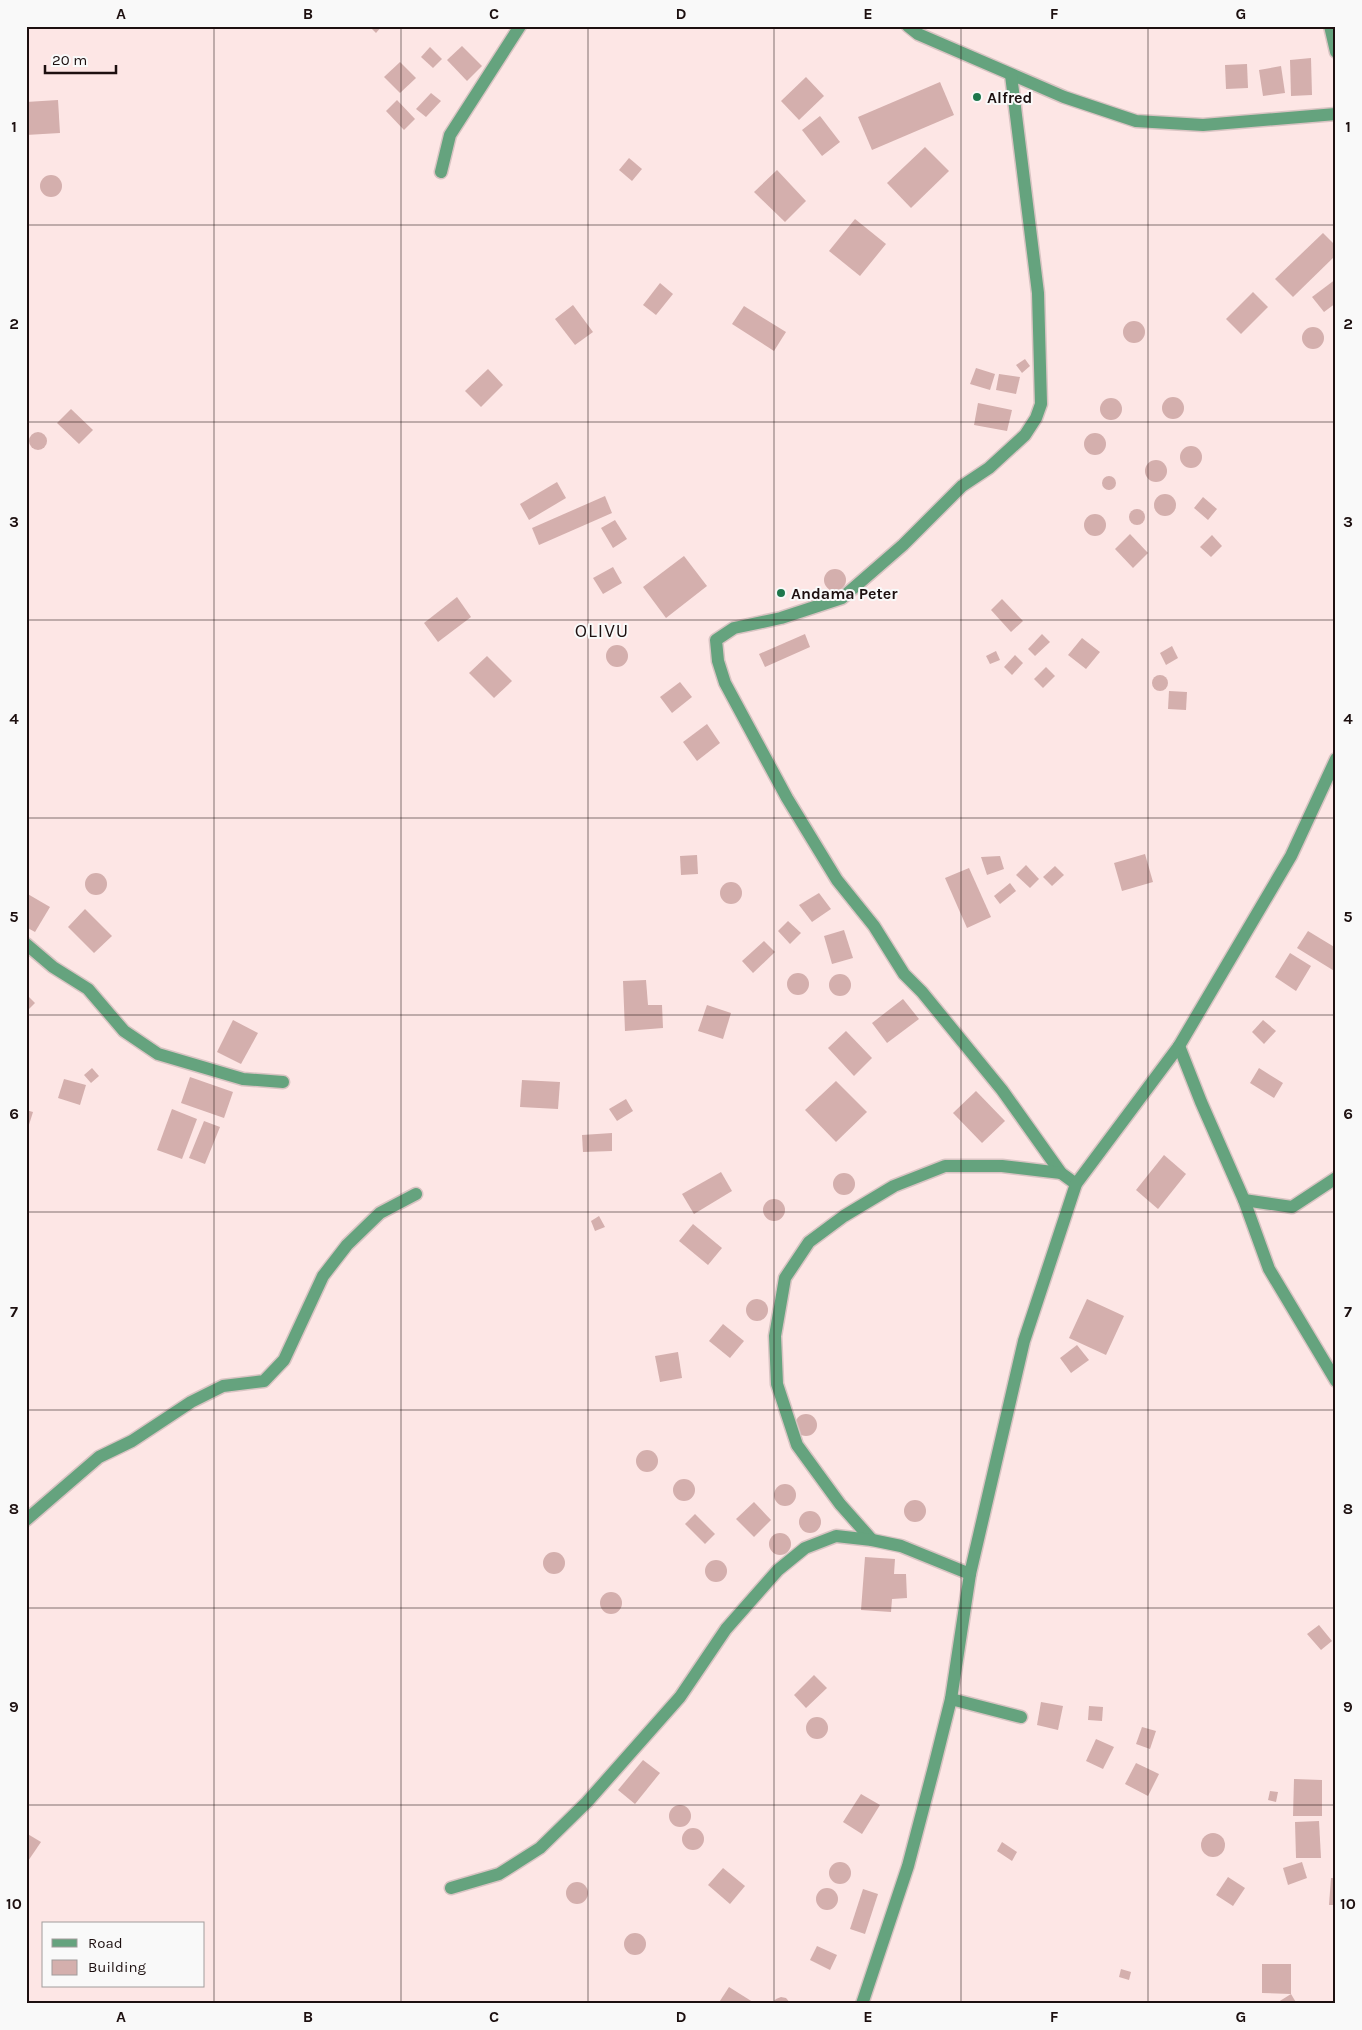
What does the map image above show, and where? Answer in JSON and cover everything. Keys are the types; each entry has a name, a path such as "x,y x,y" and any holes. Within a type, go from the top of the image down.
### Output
{"street":[{"path":"441,172 450,135 520,26"},
{"path":"908,26 918,34 1011,75 1064,97 1136,121 1203,126 1336,114"},
{"path":"1330,26 1336,52"},
{"path":"1011,75 1038,293 1042,404 1036,418 1025,436 989,468 962,486 902,545 842,598 781,618 734,628 716,640 718,661 725,683 787,798 837,880 874,926 904,974 922,992 1002,1090 1061,1173 1076,1184"},
{"path":"862,2004 908,1866 951,1699 970,1574 1024,1341 1076,1184 1179,1046 1291,856 1336,759"},
{"path":"26,944 53,966 88,989 124,1031 158,1054 243,1079 283,1082"},
{"path":"1179,1046 1201,1102 1244,1200 1269,1269 1336,1381"},
{"path":"872,1540 840,1504 797,1445 777,1384 775,1336 786,1278 809,1242 844,1216 894,1186 945,1166 1002,1166 1061,1173"},
{"path":"1244,1200 1292,1207 1336,1178"},
{"path":"26,1520 99,1458 132,1441 191,1402 222,1386 264,1381 284,1360 323,1276 347,1245 380,1213 416,1194"},
{"path":"451,1888 499,1874 540,1848 587,1802 680,1697 699,1666 726,1629 785,1565 805,1548 836,1536 872,1540 901,1546 970,1574"},
{"path":"951,1699 1022,1717"}],"building":[{"path":"369,26 382,26 376,33"},
{"path":"462,46 482,66 467,81 447,60"},
{"path":"430,47 442,59 433,68 421,57"},
{"path":"1311,58 1312,95 1291,96 1290,60"},
{"path":"400,62 416,78 400,93 384,77"},
{"path":"1247,64 1248,88 1226,89 1225,65"},
{"path":"1281,66 1285,93 1263,96 1259,70"},
{"path":"806,77 824,96 799,120 781,101"},
{"path":"940,82 954,115 872,150 858,117"},
{"path":"431,93 441,101 426,117 416,109"},
{"path":"58,100 60,133 26,135 26,102"},
{"path":"397,100 415,119 404,130 386,111"},
{"path":"820,116 840,142 822,156 802,130"},
{"path":"925,147 949,171 911,208 887,183"},
{"path":"629,158 642,169 632,181 619,170"},
{"path":"777,170 806,201 785,222 754,192"},
{"path":"51,175 59,178 62,186 59,194 51,197 43,194 40,186 43,178"},
{"path":"855,219 886,244 860,276 829,251"},
{"path":"1323,233 1336,246 1336,255 1293,297 1275,279"},
{"path":"1336,279 1336,303 1324,312 1312,297"},
{"path":"660,283 673,294 656,315 643,305"},
{"path":"1253,292 1268,307 1241,334 1226,319"},
{"path":"573,305 593,332 575,345 555,319"},
{"path":"744,306 786,332 774,351 732,324"},
{"path":"1134,321 1142,324 1145,332 1142,340 1134,343 1126,340 1123,332 1126,324"},
{"path":"1313,327 1321,330 1324,338 1321,346 1313,349 1305,346 1302,338 1305,330"},
{"path":"1025,359 1030,366 1022,373 1016,365"},
{"path":"976,368 995,374 990,390 970,384"},
{"path":"488,369 503,385 481,407 465,391"},
{"path":"999,374 1020,377 1016,394 996,390"},
{"path":"1173,397 1181,400 1184,408 1181,416 1173,419 1165,416 1162,408 1165,400"},
{"path":"1111,398 1119,401 1122,409 1119,417 1111,420 1103,417 1100,409 1103,401"},
{"path":"978,403 1012,410 1007,431 974,425"},
{"path":"71,409 93,430 79,444 57,423"},
{"path":"38,432 44,435 47,441 44,447 38,450 32,447 29,441 32,435"},
{"path":"1095,433 1103,436 1106,444 1103,452 1095,455 1087,452 1084,444 1087,436"},
{"path":"1191,446 1199,449 1202,457 1199,465 1191,468 1183,465 1180,457 1183,449"},
{"path":"1156,460 1164,463 1167,471 1164,479 1156,482 1148,479 1145,471 1148,463"},
{"path":"1106,476 1112,476 1116,483 1112,490 1106,490 1102,486 1102,480"},
{"path":"557,482 566,498 529,520 520,504"},
{"path":"1165,494 1173,497 1176,505 1173,513 1165,516 1157,513 1154,505 1157,497"},
{"path":"605,496 612,513 539,545 532,528"},
{"path":"1203,497 1217,509 1208,520 1194,508"},
{"path":"1134,509 1140,509 1145,514 1143,523 1134,525 1129,520 1129,514"},
{"path":"1095,514 1103,517 1106,525 1103,533 1095,536 1087,533 1084,525 1087,517"},
{"path":"615,520 627,539 613,548 601,528"},
{"path":"1130,534 1148,553 1133,568 1115,549"},
{"path":"1212,535 1222,546 1211,557 1200,547"},
{"path":"684,556 707,586 666,618 643,587"},
{"path":"613,567 622,583 603,594 593,578"},
{"path":"835,569 843,572 846,580 843,588 835,591 827,588 824,580 827,572"},
{"path":"457,597 471,617 438,642 424,623"},
{"path":"1002,599 1023,621 1011,632 991,610"},
{"path":"805,634 810,647 765,667 759,654"},
{"path":"1042,634 1050,642 1035,656 1028,649"},
{"path":"1082,638 1100,652 1086,669 1068,655"},
{"path":"617,645 625,648 628,656 625,664 617,667 609,664 606,656 609,648"},
{"path":"1172,646 1178,658 1166,665 1160,653"},
{"path":"996,651 1000,660 990,664 986,656"},
{"path":"1015,655 1023,663 1012,675 1004,667"},
{"path":"487,656 512,681 494,698 469,673"},
{"path":"1046,667 1055,676 1043,688 1034,679"},
{"path":"1160,675 1168,683 1160,691 1152,683"},
{"path":"680,682 692,697 672,713 660,697"},
{"path":"1169,691 1187,692 1186,710 1168,709"},
{"path":"707,724 720,743 697,761 683,742"},
{"path":"1145,854 1153,882 1122,891 1114,863"},
{"path":"697,855 698,874 681,875 680,856"},
{"path":"1000,856 1004,869 987,875 981,857"},
{"path":"1026,865 1039,879 1030,888 1016,875"},
{"path":"1055,866 1064,875 1052,886 1043,877"},
{"path":"969,868 991,917 967,928 945,878"},
{"path":"96,873 104,876 107,884 104,892 96,895 88,892 85,884 88,876"},
{"path":"731,882 739,885 742,893 739,901 731,904 723,901 720,893 723,885"},
{"path":"1010,883 1016,891 1000,904 994,896"},
{"path":"26,893 50,907 35,932 26,927"},
{"path":"819,893 831,909 812,922 799,905"},
{"path":"85,909 112,936 94,953 68,927"},
{"path":"788,921 801,933 790,944 778,931"},
{"path":"844,930 853,958 832,964 824,936"},
{"path":"1308,931 1336,948 1336,972 1297,948"},
{"path":"764,941 775,952 753,973 742,961"},
{"path":"1290,953 1311,966 1296,991 1275,977"},
{"path":"798,973 806,976 809,984 806,992 798,995 790,992 787,984 790,976"},
{"path":"840,974 848,977 851,985 848,993 840,996 832,993 829,985 832,977"},
{"path":"646,980 648,1005 662,1005 663,1028 625,1031 623,981"},
{"path":"26,994 35,1003 26,1012"},
{"path":"903,999 919,1019 887,1043 872,1023"},
{"path":"707,1005 731,1013 723,1039 698,1031"},
{"path":"233,1020 258,1033 241,1064 217,1052"},
{"path":"1263,1020 1276,1031 1264,1044 1252,1032"},
{"path":"846,1031 872,1058 854,1076 828,1048"},
{"path":"92,1068 99,1076 91,1083 84,1075"},
{"path":"1259,1068 1283,1083 1274,1098 1250,1083"},
{"path":"190,1077 233,1092 224,1118 181,1103"},
{"path":"64,1079 86,1085 80,1105 58,1098"},
{"path":"522,1080 560,1082 558,1109 520,1107"},
{"path":"836,1081 867,1112 836,1142 805,1110"},
{"path":"976,1091 1005,1121 982,1143 953,1113"},
{"path":"626,1099 633,1111 617,1121 609,1109"},
{"path":"172,1109 197,1119 182,1159 157,1150"},
{"path":"26,1110 33,1112 27,1131 26,1131"},
{"path":"204,1121 220,1127 205,1164 189,1158"},
{"path":"612,1133 612,1151 583,1152 582,1135"},
{"path":"1164,1155 1186,1174 1158,1209 1136,1190"},
{"path":"721,1172 732,1191 694,1214 682,1194"},
{"path":"844,1173 852,1176 855,1184 852,1192 844,1195 836,1192 833,1184 836,1176"},
{"path":"774,1199 782,1202 785,1210 782,1218 774,1221 766,1218 763,1210 766,1202"},
{"path":"599,1216 605,1227 595,1231 591,1221"},
{"path":"693,1224 722,1248 708,1265 679,1241"},
{"path":"757,1299 765,1302 768,1310 765,1318 757,1321 749,1318 746,1310 749,1302"},
{"path":"1087,1299 1124,1316 1106,1355 1069,1338"},
{"path":"723,1324 744,1341 730,1358 709,1341"},
{"path":"1077,1345 1089,1360 1071,1373 1060,1358"},
{"path":"678,1352 682,1378 660,1382 655,1356"},
{"path":"806,1414 814,1417 817,1425 814,1433 806,1436 798,1433 795,1425 798,1417"},
{"path":"647,1450 655,1453 658,1461 655,1469 647,1472 639,1469 636,1461 639,1453"},
{"path":"684,1479 692,1482 695,1490 692,1498 684,1501 676,1498 673,1490 676,1482"},
{"path":"785,1484 793,1487 796,1495 793,1503 785,1506 777,1503 774,1495 777,1487"},
{"path":"915,1500 923,1503 926,1511 923,1519 915,1522 907,1519 904,1511 907,1503"},
{"path":"754,1502 771,1520 754,1537 736,1519"},
{"path":"810,1511 818,1514 821,1522 818,1530 810,1533 802,1530 799,1522 802,1514"},
{"path":"695,1514 715,1534 705,1544 685,1524"},
{"path":"780,1533 788,1536 791,1544 788,1552 780,1555 772,1552 769,1544 772,1536"},
{"path":"554,1552 562,1555 565,1563 562,1571 554,1574 546,1571 543,1563 546,1555"},
{"path":"865,1557 895,1559 894,1574 906,1574 907,1598 892,1599 891,1612 861,1610"},
{"path":"716,1560 724,1563 727,1571 724,1579 716,1582 708,1579 705,1571 708,1563"},
{"path":"611,1592 619,1595 622,1603 619,1611 611,1614 603,1611 600,1603 603,1595"},
{"path":"1319,1625 1332,1641 1321,1650 1307,1634"},
{"path":"814,1675 827,1688 806,1708 794,1695"},
{"path":"1041,1702 1063,1706 1058,1730 1037,1725"},
{"path":"1089,1706 1103,1707 1102,1721 1088,1720"},
{"path":"817,1717 825,1720 828,1728 825,1736 817,1739 809,1736 806,1728 809,1720"},
{"path":"1142,1727 1156,1731 1150,1749 1136,1744"},
{"path":"1096,1739 1114,1747 1103,1769 1086,1761"},
{"path":"643,1760 660,1773 635,1804 618,1790"},
{"path":"1136,1763 1159,1774 1148,1796 1125,1784"},
{"path":"1294,1779 1322,1780 1322,1816 1293,1816"},
{"path":"1270,1791 1278,1792 1276,1802 1268,1800"},
{"path":"861,1794 880,1805 862,1834 843,1822"},
{"path":"680,1805 688,1808 691,1816 688,1824 680,1827 672,1824 669,1816 672,1808"},
{"path":"1319,1821 1321,1858 1296,1858 1295,1822"},
{"path":"693,1828 701,1831 704,1839 701,1847 693,1850 685,1847 682,1839 685,1831"},
{"path":"26,1833 41,1842 26,1864"},
{"path":"1213,1833 1221,1837 1225,1845 1221,1853 1213,1857 1205,1853 1201,1845 1205,1837"},
{"path":"1002,1842 1017,1852 1012,1861 997,1851"},
{"path":"840,1862 848,1865 851,1873 848,1881 840,1884 832,1881 829,1873 832,1865"},
{"path":"1302,1862 1307,1878 1288,1885 1283,1868"},
{"path":"723,1868 745,1886 730,1904 708,1885"},
{"path":"1228,1877 1245,1888 1233,1906 1216,1895"},
{"path":"1331,1878 1336,1878 1336,1905 1329,1905"},
{"path":"577,1882 585,1885 588,1893 585,1901 577,1904 569,1901 566,1893 569,1885"},
{"path":"827,1888 835,1891 838,1899 835,1907 827,1910 819,1907 816,1899 819,1891"},
{"path":"863,1889 878,1894 865,1934 850,1929"},
{"path":"635,1933 643,1936 646,1944 643,1952 635,1955 627,1952 624,1944 627,1936"},
{"path":"817,1946 837,1955 830,1970 810,1960"},
{"path":"1262,1964 1291,1964 1291,1994 1262,1993"},
{"path":"1121,1969 1131,1972 1129,1980 1119,1977"},
{"path":"729,1987 756,2004 718,2004"},
{"path":"1291,1994 1297,2004 1275,2004"},
{"path":"786,1998 791,2004 771,2004 776,1999"}],"place":[{"name":"Alfred","path":"977,97"},
{"name":"Andama Peter","path":"781,593"}],"district":[{"name":"OLIVU","path":"602,631"}]}
